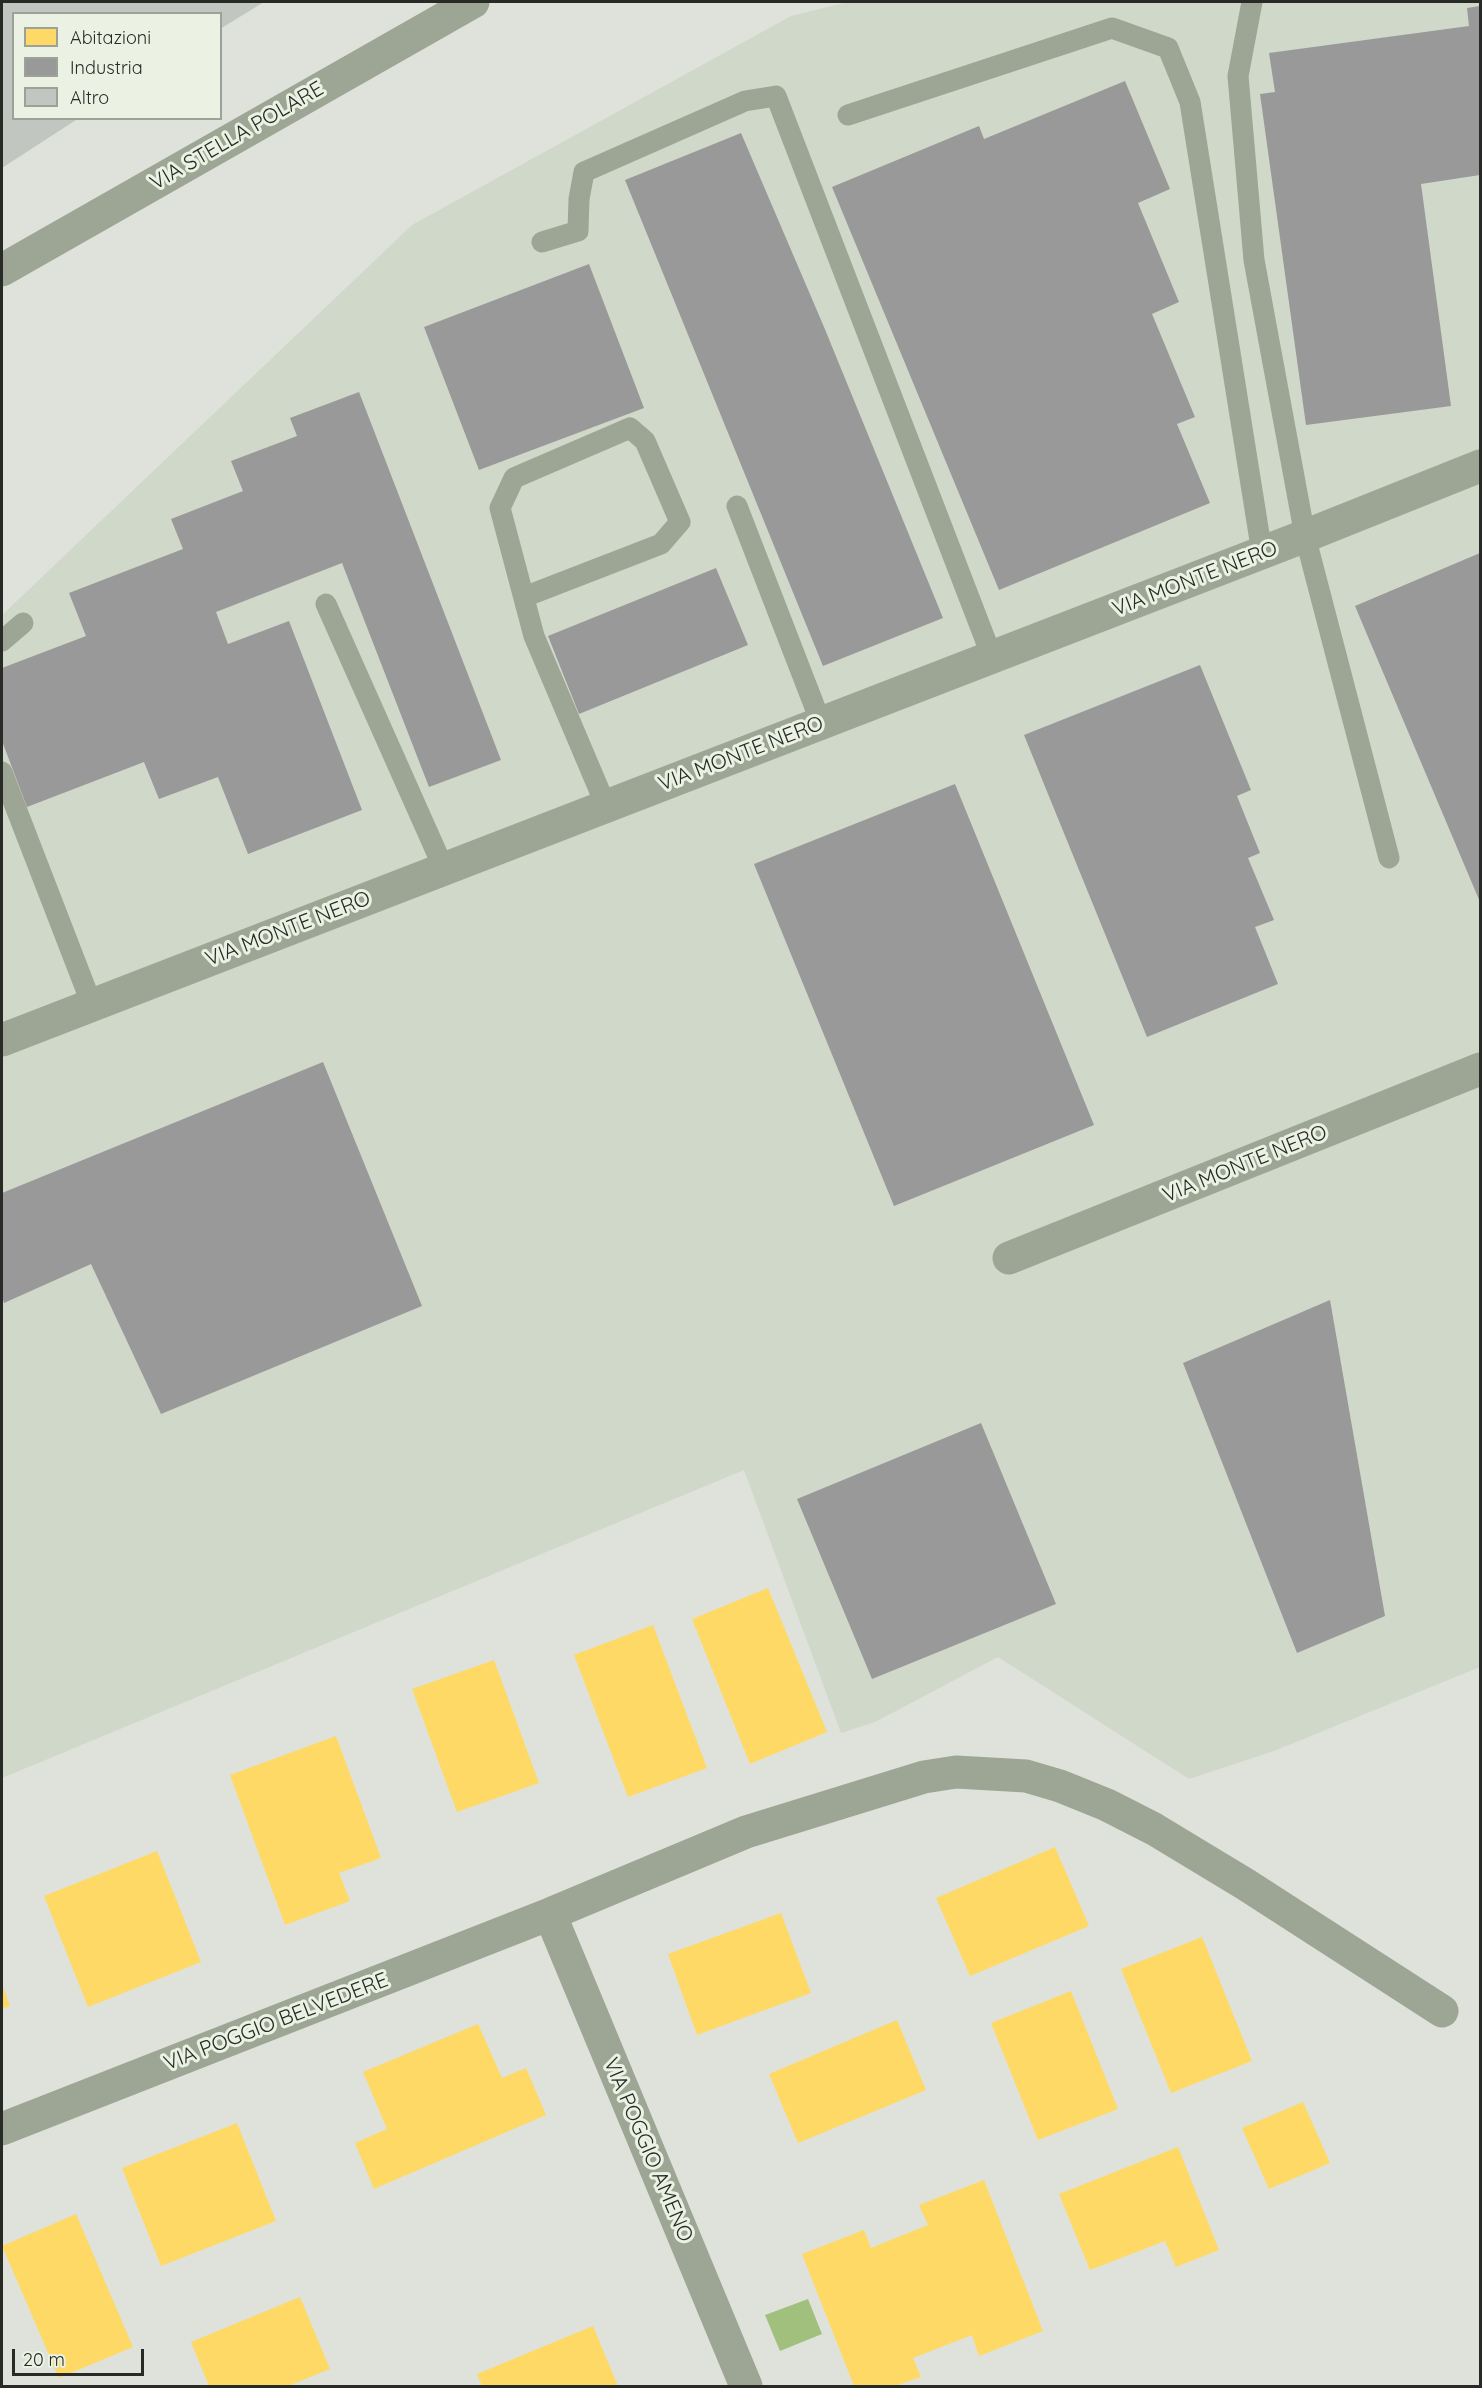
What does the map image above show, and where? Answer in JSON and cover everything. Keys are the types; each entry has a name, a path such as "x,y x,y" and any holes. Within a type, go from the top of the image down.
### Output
{"street":[{"name":"VIA STELLA POLARE","path":"2,270 473,2"},
{"name":"VIA MONTE NERO","path":"2,1040 1262,553 1480,466"},
{"name":"VIA MONTE NERO","path":"1009,1258 1480,1069"},
{"name":"VIA POGGIO BELVEDERE","path":"2,2129 550,1914 746,1832 924,1777 956,1772 1026,1776 1060,1786 1107,1805 1154,1828 1442,2011"},
{"name":"VIA POGGIO AMENO","path":"550,1914 746,2386"}],"lane":[{"path":"1252,2 1238,76 1254,260 1305,536 1389,858"},
{"path":"848,116 1112,28 1168,48 1190,102 1262,553"},
{"path":"542,242 578,231 579,199 584,172 745,101 776,96 992,657"},
{"path":"524,597 661,544 680,522 645,441 630,428 514,478 500,508 534,636 606,806"},
{"path":"737,506 821,723"},
{"path":"326,604 444,869"},
{"path":"2,641 23,623"},
{"path":"2,772 92,1005"}],"shaded area":[{"path":"848,2 1480,2 1480,1667 1274,1751 1189,1779 998,1657 875,1722 841,1733 744,1470 2,1778 2,615 412,225 791,16"},
{"path":"808,2299 822,2334 780,2351 765,2315"}],"building: Abitazioni":[{"path":"768,1588 827,1732 750,1764 692,1619"},
{"path":"653,1625 707,1768 628,1797 574,1655"},
{"path":"494,1660 539,1783 457,1812 412,1689"},
{"path":"336,1736 381,1858 339,1873 350,1901 285,1925 230,1775"},
{"path":"1055,1847 1089,1926 970,1976 936,1898"},
{"path":"157,1851 201,1962 88,2007 44,1896"},
{"path":"781,1913 811,1993 697,2035 668,1954"},
{"path":"1202,1937 1252,2061 1171,2093 1121,1969"},
{"path":"2,1984 10,2006 2,2009"},
{"path":"1071,1991 1118,2109 1038,2140 991,2023"},
{"path":"897,2020 926,2090 798,2143 769,2074"},
{"path":"478,2024 502,2078 526,2068 546,2115 374,2189 355,2143 387,2129 363,2072"},
{"path":"1303,2102 1330,2163 1269,2189 1242,2128"},
{"path":"237,2123 276,2221 161,2266 122,2168"},
{"path":"1178,2147 1219,2250 1176,2267 1165,2241 1090,2270 1059,2194"},
{"path":"984,2180 1043,2331 979,2356 972,2335 913,2358 921,2377 895,2386 854,2386 802,2254 864,2230 871,2248 928,2225 919,2205"},
{"path":"76,2214 133,2347 59,2378 2,2246"},
{"path":"300,2297 330,2369 288,2386 209,2386 191,2342"},
{"path":"593,2326 618,2386 482,2386 477,2374"}],"building: Industria":[{"path":"1480,6 1480,175 1421,184 1451,406 1306,425 1260,94 1275,92 1269,53 1469,26 1467,8"},
{"path":"1125,81 1170,189 1138,203 1179,302 1152,314 1195,417 1177,424 1210,503 999,590 832,187 979,126 984,139"},
{"path":"741,133 824,327 943,618 823,666 625,180"},
{"path":"589,264 644,408 479,470 424,327"},
{"path":"359,392 501,760 429,787 342,563 216,612 228,644 289,621 362,810 248,854 218,777 159,799 144,762 27,807 2,741 2,668 86,636 69,593 183,549 171,519 243,491 231,461 297,436 290,418"},
{"path":"1480,553 1480,902 1355,606"},
{"path":"716,568 748,645 579,714 548,636"},
{"path":"1200,665 1251,790 1237,796 1260,853 1248,858 1274,920 1255,927 1278,984 1147,1037 1024,735"},
{"path":"955,784 1094,1125 894,1206 754,864"},
{"path":"323,1062 422,1306 161,1414 91,1264 4,1303 2,1296 2,1193"},
{"path":"1330,1300 1385,1616 1297,1653 1183,1363"},
{"path":"981,1423 1056,1604 872,1679 797,1499"}],"building: Altro":[{"path":"2,2 264,2 222,28 222,12 12,12 12,120 76,120 2,168"}]}
